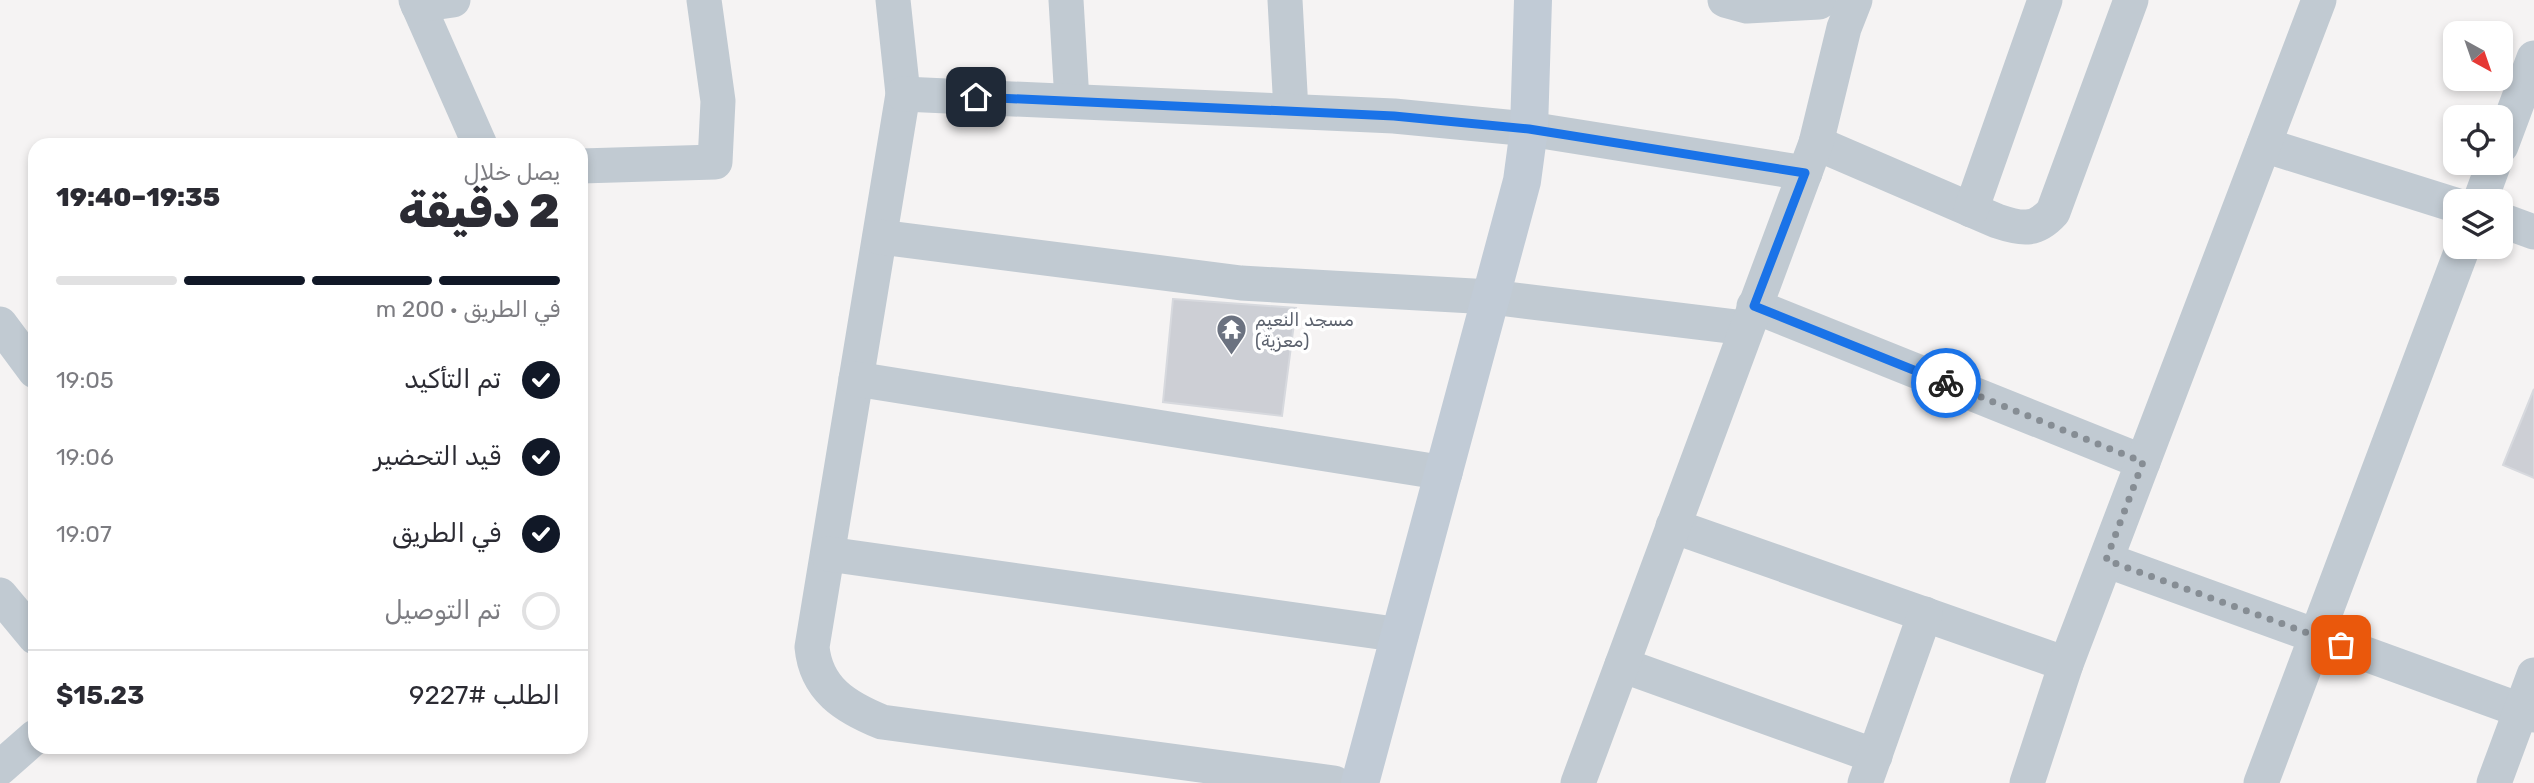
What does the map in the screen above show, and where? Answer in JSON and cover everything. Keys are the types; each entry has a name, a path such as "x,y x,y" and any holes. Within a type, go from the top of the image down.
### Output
{"main road":[{"path":"1360,783 1522,181 1529,129 1534,0"}],"street":[{"path":"453,0 417,3 477,138"},
{"path":"588,166 715,162 718,101 705,0"},
{"path":"893,0 904,94 812,647 814,669 841,701 882,722 1334,783"},
{"path":"1066,0 1072,101"},
{"path":"1285,0 1291,111"},
{"path":"1578,783 1810,158 1849,14 1818,1 1747,6 1725,0"},
{"path":"1971,210 2045,0"},
{"path":"904,94 1394,116 1810,158 2023,229 2036,226 2053,212 2131,0"},
{"path":"2026,783 2066,664 2319,0"},
{"path":"2513,114 2534,58"},
{"path":"2264,145 2443,201"},
{"path":"2513,224 2534,232"},
{"path":"880,237 1241,283 1491,297 1749,317 2143,462"},
{"path":"2261,783 2458,259"},
{"path":"3,334 28,363"},
{"path":"856,379 1445,473"},
{"path":"1673,526 2066,664"},
{"path":"828,554 1401,635"},
{"path":"2106,560 2527,713"},
{"path":"0,595 28,629"},
{"path":"1622,665 1870,770 1925,614"},
{"path":"2494,783 2527,713 2534,675"},
{"path":"0,768 28,743"}],"building":[{"path":"1173,299 1296,308 1282,416 1163,402"},
{"path":"2534,389 2534,478 2503,465"}],"way so far":[{"path":"1946,383 2143,462 2106,560 2341,645"}],"place":[{"name":"مسجد النعيم (معزية)","path":"1232,357"}],"route":[{"path":"976,97 1394,116 1529,129 1805,173 1754,306 1946,383"}]}
